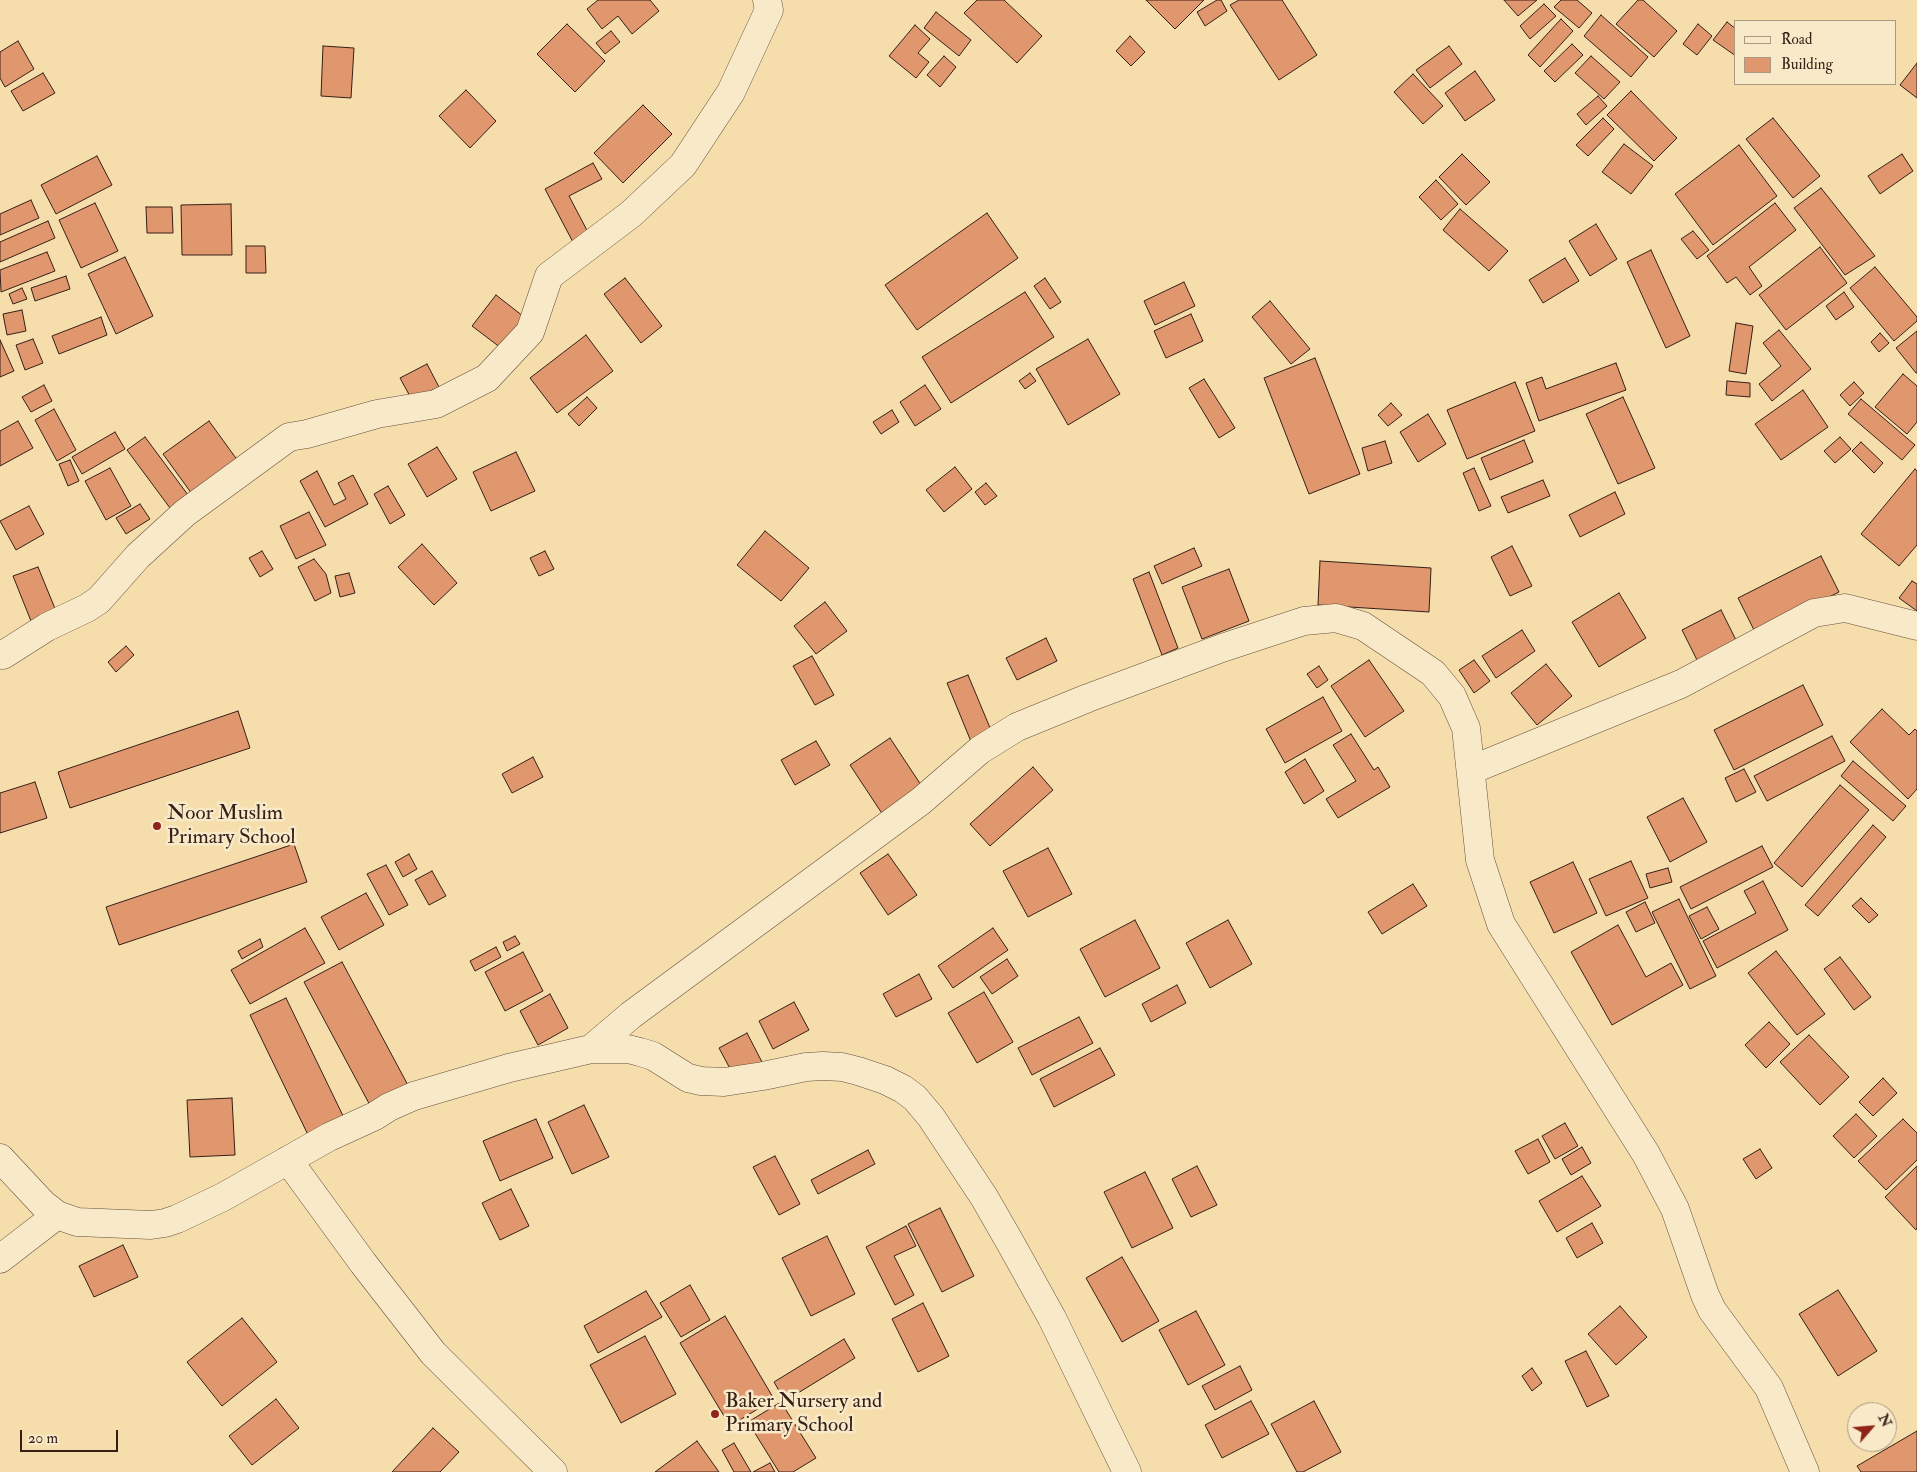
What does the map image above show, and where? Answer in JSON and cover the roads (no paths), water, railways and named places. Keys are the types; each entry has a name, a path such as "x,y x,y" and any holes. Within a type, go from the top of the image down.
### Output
{"street":[{"path":"1,657 46,627 87,608 99,600 138,556 184,513 289,437 307,434 377,414 436,404 487,378 530,332 549,276 631,214 683,165 731,92 769,10 768,0"},
{"path":"1471,770 1681,684 1814,613 1845,608 1917,626"},
{"path":"591,1049 639,1009 921,801 980,750 1010,732 1096,694 1222,648 1304,621 1336,618 1363,626 1433,673 1452,696 1466,728 1480,860 1501,924 1646,1154 1675,1209 1712,1310 1769,1388 1805,1472"},
{"path":"0,1158 42,1204 57,1215 76,1222 131,1225 165,1223 223,1197 288,1160 389,1107 414,1096 509,1068 591,1049 628,1049 640,1052 653,1056 688,1078 701,1081 724,1082 806,1068 842,1067 885,1080 902,1089 915,1098 931,1117 998,1220 1044,1304 1127,1472"},
{"path":"288,1160 363,1263 433,1353 553,1472"},
{"path":"0,1259 57,1215"}],"place":[{"name":"Noor Muslim Primary School","path":"157,826"},
{"name":"Baker Nursery and Primary School","path":"715,1414"}]}
